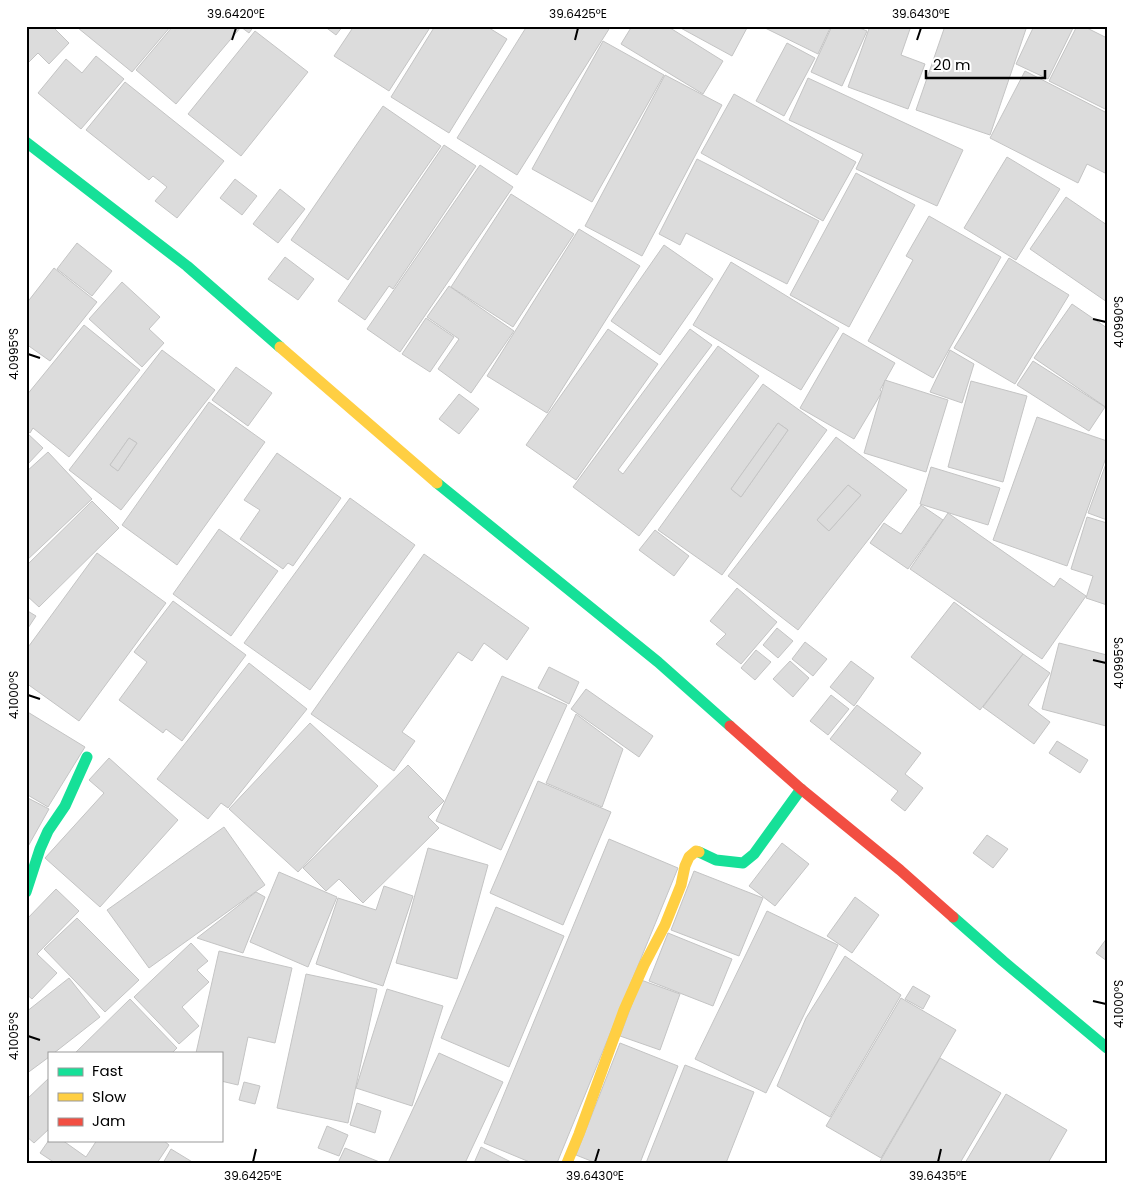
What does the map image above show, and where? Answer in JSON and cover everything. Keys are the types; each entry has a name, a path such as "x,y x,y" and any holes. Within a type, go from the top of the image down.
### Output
{"street":[{"path":"26,142 187,266 422,472 658,662 801,789 900,870 1003,961 1107,1048"},
{"path":"26,892 48,831 65,806 87,758"},
{"path":"567,1163 624,1010 644,965 665,925 681,885 689,857 696,851 716,860 743,863 754,854 801,789"}],"building":[{"path":"31,26 52,26 69,43 49,64 38,53 26,65 26,31"},
{"path":"79,26 171,26 132,72 78,28"},
{"path":"173,26 254,26 249,33 241,27 176,104 136,70"},
{"path":"324,26 343,26 336,35"},
{"path":"354,26 431,26 389,91 334,56"},
{"path":"435,26 486,26 507,39 449,133 391,97"},
{"path":"527,26 604,26 609,29 517,175 457,138"},
{"path":"632,26 667,26 723,61 703,94 621,44"},
{"path":"677,26 748,26 732,56"},
{"path":"761,26 831,26 818,54"},
{"path":"832,26 855,26 867,31 842,86 811,72"},
{"path":"870,26 911,26 901,55 925,64 908,109 848,87"},
{"path":"945,26 1027,26 990,135 916,110"},
{"path":"1034,26 1074,26 1048,79 1016,64"},
{"path":"1077,26 1083,26 1107,38 1107,110 1049,81"},
{"path":"255,31 308,72 241,156 188,114"},
{"path":"603,41 664,75 592,202 532,169"},
{"path":"787,43 815,58 784,116 756,101"},
{"path":"96,56 124,79 81,129 38,93 66,59 82,73"},
{"path":"1025,71 1107,113 1107,174 1087,164 1078,183 990,138"},
{"path":"665,75 722,105 642,256 585,226"},
{"path":"808,78 963,150 937,206 856,169 863,154 789,120"},
{"path":"125,82 224,161 177,218 155,201 167,187 153,176 149,180 86,130"},
{"path":"734,94 856,162 823,221 701,153"},
{"path":"383,106 441,146 348,280 291,240"},
{"path":"444,145 476,166 393,289 389,286 365,320 338,301"},
{"path":"1007,157 1060,189 1016,260 964,228"},
{"path":"697,159 819,221 787,284 686,233 680,245 659,234"},
{"path":"480,165 513,187 400,352 367,329"},
{"path":"856,173 915,205 849,327 790,295"},
{"path":"235,179 257,196 242,215 220,198"},
{"path":"280,189 305,209 278,243 253,224"},
{"path":"511,194 574,234 513,327 451,287"},
{"path":"1066,197 1107,225 1107,302 1030,249"},
{"path":"929,216 1001,257 933,378 868,341 913,260 906,256"},
{"path":"579,229 640,266 547,413 487,376"},
{"path":"77,243 112,271 92,296 57,269"},
{"path":"664,245 713,279 660,355 611,321"},
{"path":"285,257 314,279 298,300 268,279"},
{"path":"1009,258 1069,295 1015,384 954,348"},
{"path":"731,262 839,328 801,390 693,325"},
{"path":"54,268 97,302 50,361 26,344 26,304"},
{"path":"122,282 160,317 149,329 164,343 142,367 89,319"},
{"path":"449,286 514,331 471,393 438,369 459,339 427,317"},
{"path":"1072,304 1107,328 1107,408 1034,358"},
{"path":"426,318 454,337 430,372 402,354"},
{"path":"84,325 140,370 69,457 33,428 30,433 26,430 26,396"},
{"path":"608,329 658,364 576,480 526,445"},
{"path":"690,329 712,345 618,470 623,474 718,346 759,376 639,536 573,487"},
{"path":"843,333 895,363 880,390 882,392 854,439 800,408"},
{"path":"162,350 215,390 121,510 69,470","holes":["129,438 137,443 118,471 110,465"]},
{"path":"950,350 974,364 962,403 930,392"},
{"path":"1033,361 1105,407 1089,431 1017,385"},
{"path":"236,367 272,393 248,426 212,400"},
{"path":"885,380 948,400 926,472 864,453"},
{"path":"971,381 1027,396 1003,482 948,467"},
{"path":"763,384 827,430 722,575 658,530","holes":["778,423 788,430 741,497 731,489"]},
{"path":"459,394 479,409 459,434 439,419"},
{"path":"209,402 265,442 177,565 122,525"},
{"path":"1037,417 1107,441 1107,455 1067,566 993,540"},
{"path":"778,423 788,430 741,497 731,489"},
{"path":"26,432 43,448 26,466"},
{"path":"836,437 907,490 798,630 728,576","holes":["848,485 861,495 829,531 817,520"]},
{"path":"129,438 137,443 118,471 110,465"},
{"path":"48,452 92,499 26,561 26,472"},
{"path":"277,453 341,498 293,566 288,563 283,569 240,539 260,510 244,500"},
{"path":"1107,461 1107,520 1088,513"},
{"path":"931,467 1000,488 988,525 920,504"},
{"path":"848,485 861,495 829,531 817,520"},
{"path":"350,498 415,545 310,690 244,643"},
{"path":"92,501 119,528 39,607 26,595 26,566"},
{"path":"921,505 943,520 908,569 870,543 884,523 901,534"},
{"path":"948,513 1054,587 1060,578 1086,596 1042,659 910,569"},
{"path":"1087,517 1107,523 1107,605 1086,598 1093,576 1071,569"},
{"path":"219,529 278,571 231,636 173,594"},
{"path":"655,530 689,556 674,576 639,550"},
{"path":"97,553 166,603 79,721 26,683 26,650"},
{"path":"424,554 529,628 507,660 484,643 472,661 458,652 402,732 415,741 394,771 311,714"},
{"path":"737,588 777,622 741,664 716,644 726,634 710,621"},
{"path":"173,601 246,655 182,741 166,729 163,733 119,700 147,662 134,652"},
{"path":"954,602 1023,654 980,710 911,657"},
{"path":"26,610 36,616 26,631"},
{"path":"777,628 793,641 778,658 763,645"},
{"path":"805,642 827,659 813,676 792,659"},
{"path":"1059,643 1107,655 1106,726 1042,709"},
{"path":"756,650 771,662 755,680 741,668"},
{"path":"1023,654 1050,673 1028,705 1050,722 1034,744 983,707"},
{"path":"790,661 809,678 793,697 773,679"},
{"path":"851,661 874,678 854,706 830,687"},
{"path":"249,663 307,709 228,808 221,803 208,819 157,779"},
{"path":"549,667 579,682 569,704 538,688"},
{"path":"502,676 567,705 501,850 436,821"},
{"path":"586,689 653,736 639,757 571,709"},
{"path":"831,695 849,709 828,735 810,721"},
{"path":"857,705 921,753 905,774 923,788 905,811 891,800 898,791 830,739"},
{"path":"26,711 85,747 48,807 26,794"},
{"path":"576,714 623,749 602,807 546,783"},
{"path":"310,723 378,786 298,872 229,809"},
{"path":"1057,741 1088,760 1080,773 1049,753"},
{"path":"109,758 178,820 100,907 45,858 104,793 89,780"},
{"path":"408,765 444,801 428,817 439,828 363,903 339,879 326,891 303,868"},
{"path":"538,781 611,812 563,925 490,893"},
{"path":"26,797 49,809 26,850"},
{"path":"224,827 265,885 149,968 107,910"},
{"path":"987,835 1008,849 993,868 973,853"},
{"path":"609,839 678,868 557,1163 532,1163 484,1143"},
{"path":"782,843 809,864 775,906 749,886"},
{"path":"428,848 488,865 457,979 396,963"},
{"path":"694,871 763,898 739,956 671,930"},
{"path":"279,872 337,897 308,967 250,942"},
{"path":"384,886 413,896 383,986 316,964 338,898 376,910"},
{"path":"56,889 79,911 37,954 57,973 32,999 26,994 26,920"},
{"path":"256,892 265,897 243,953 197,938"},
{"path":"855,897 879,915 852,953 827,936"},
{"path":"496,907 564,936 509,1067 441,1038"},
{"path":"767,911 838,945 766,1093 695,1059"},
{"path":"77,918 139,980 105,1012 44,949"},
{"path":"668,933 732,959 713,1006 649,981"},
{"path":"1107,938 1107,961 1096,953"},
{"path":"191,943 208,961 197,970 209,982 182,1007 199,1026 179,1044 134,997"},
{"path":"219,951 292,968 275,1043 248,1037 238,1085 222,1081 222,1052 196,1052"},
{"path":"845,956 901,995 830,1117 777,1086 806,1018"},
{"path":"306,974 377,989 348,1123 277,1108"},
{"path":"69,978 100,1017 55,1052 48,1052 48,1058 26,1074 26,1012"},
{"path":"641,980 680,994 660,1050 620,1036"},
{"path":"913,986 930,996 923,1009 905,999"},
{"path":"387,989 443,1006 412,1106 356,1088"},
{"path":"901,998 956,1030 881,1158 826,1126"},
{"path":"130,999 177,1048 173,1052 76,1052"},
{"path":"620,1043 678,1066 640,1163 596,1163 576,1155"},
{"path":"439,1053 503,1082 465,1163 388,1163"},
{"path":"940,1058 1001,1093 960,1163 879,1163"},
{"path":"685,1065 754,1092 726,1163 646,1163"},
{"path":"48,1079 48,1130 34,1143 26,1136 26,1100"},
{"path":"244,1082 260,1086 255,1104 239,1100"},
{"path":"1006,1094 1067,1130 1048,1163 965,1163"},
{"path":"357,1103 381,1111 375,1133 350,1125"},
{"path":"327,1126 348,1135 339,1156 318,1148"},
{"path":"48,1141 65,1142 86,1157 96,1142 165,1142 169,1145 157,1163 55,1163 40,1153"},
{"path":"481,1147 513,1163 474,1163"},
{"path":"345,1148 382,1163 338,1163"},
{"path":"171,1149 194,1163 163,1163"}],"traffic: fast":[{"path":"26,142 187,266 280,347"},
{"path":"437,483 658,662 730,726"},
{"path":"26,892 48,831 65,806 87,757"},
{"path":"699,852 716,860 743,863 754,854 801,789"},
{"path":"953,917 1107,1048"}],"traffic: slow":[{"path":"280,347 437,483"},
{"path":"567,1163 624,1010 644,965 665,925 681,885 685,866 689,857 696,851 699,852"}],"traffic: jam":[{"path":"730,726 801,789 900,870 953,917"}]}
